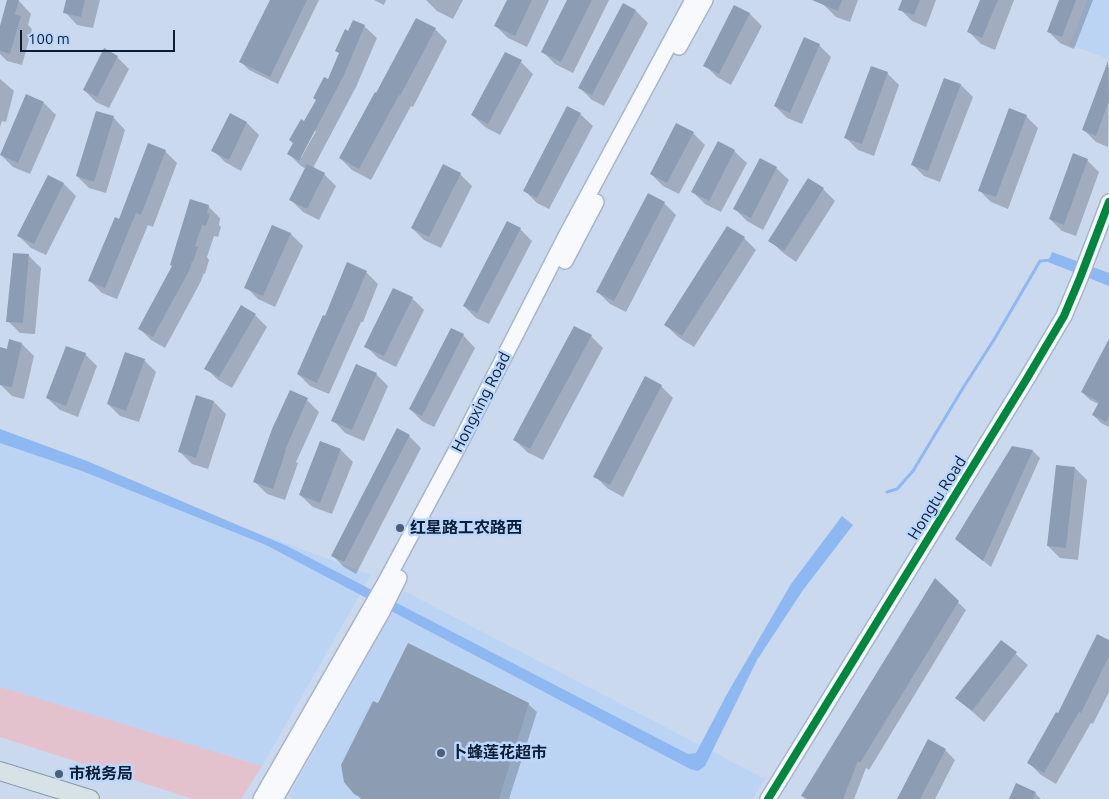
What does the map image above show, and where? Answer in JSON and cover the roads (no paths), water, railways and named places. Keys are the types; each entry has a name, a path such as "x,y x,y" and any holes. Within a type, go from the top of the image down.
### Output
{"main road":[{"name":"Hongxing Road","path":"275,799 377,610 566,236 693,0"},
{"name":"Hongxing Road","path":"389,586 705,0"},
{"name":"Hongtu Road","path":"768,799 1064,316 1109,202"},
{"name":"Hongxing Road","path":"261,799 377,610"},
{"path":"0,771 90,799"}],"water":[{"path":"1052,252 1109,273 1109,286 1048,262"},
{"path":"0,429 87,461 287,546 688,754 696,753 727,694 791,584 842,516 853,525 803,590 757,660 705,766 698,771 690,769 266,545 82,471 0,443"}],"waterway":[{"path":"887,492 897,489 913,471 1040,261 1052,260"}],"place":[{"name":"红星路工农路西","path":"400,528"},
{"name":"卜蜂莲花超市","path":"441,753"},
{"name":"市税务局","path":"59,774"}]}
